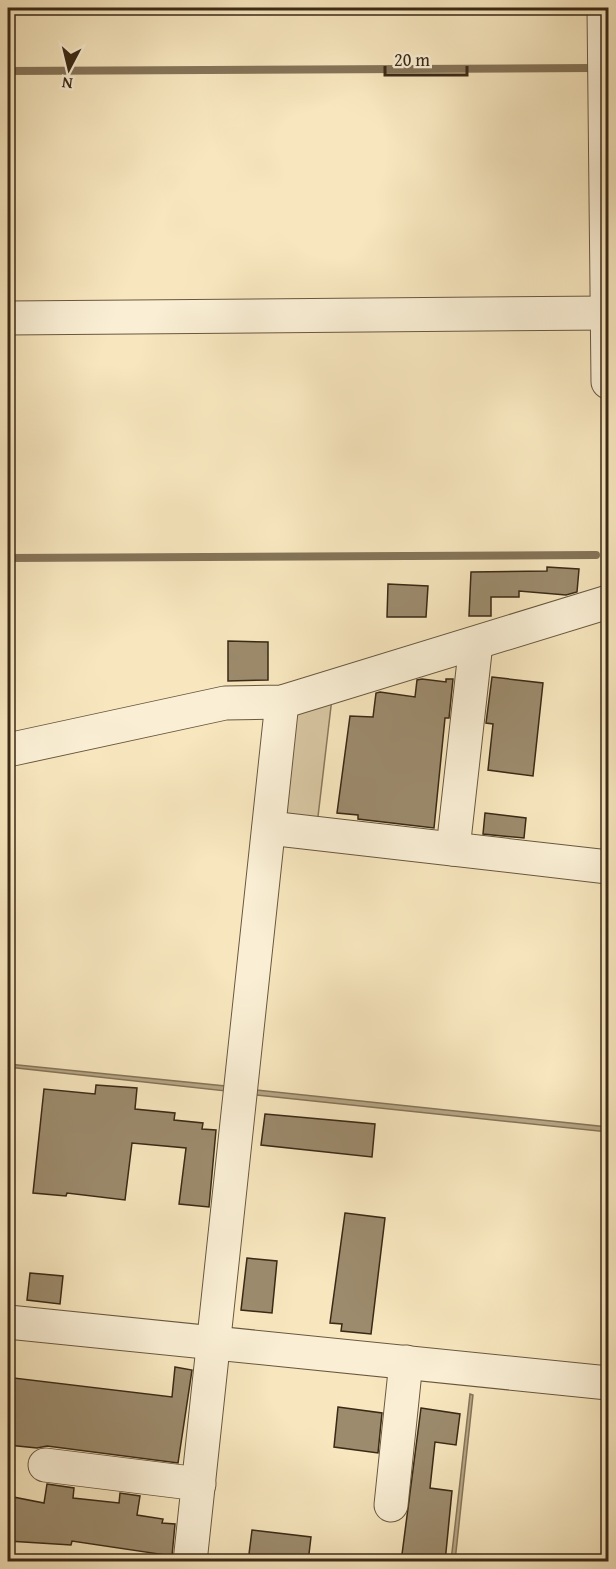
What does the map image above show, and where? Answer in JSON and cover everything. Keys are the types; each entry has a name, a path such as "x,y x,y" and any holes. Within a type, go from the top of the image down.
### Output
{"street":[{"path":"604,8 607,69 609,382"},
{"path":"8,318 608,313"},
{"path":"8,750 225,704 282,702 609,602"},
{"path":"453,849 476,643"},
{"path":"190,1562 282,702"},
{"path":"269,828 609,867"},
{"path":"8,1322 609,1383"},
{"path":"391,1505 406,1362"},
{"path":"45,1465 199,1484"}],"shaded area":[{"path":"332,698 317,825 281,822 287,710"},
{"path":"8,1064 235,1087 235,1092 8,1067"},
{"path":"248,1089 608,1127 608,1132 248,1094"},
{"path":"470,1394 473,1395 455,1561 451,1561"}],"building":[{"path":"547,567 579,569 577,592 566,595 519,591 519,597 491,597 491,616 469,616 471,572 547,571"},
{"path":"388,584 428,586 426,617 387,617"},
{"path":"228,641 268,642 268,680 228,681"},
{"path":"492,677 543,683 533,776 488,770 493,724 486,723"},
{"path":"446,679 453,679 449,718 445,718 434,828 358,819 358,815 337,813 350,716 373,717 376,693 415,697 417,680 446,682"},
{"path":"485,813 526,818 524,838 483,834"},
{"path":"96,1085 137,1088 135,1109 175,1113 174,1120 203,1123 202,1129 216,1130 209,1207 179,1204 186,1148 132,1143 125,1200 67,1193 66,1196 33,1193 44,1089 95,1094"},
{"path":"265,1114 375,1124 372,1157 261,1145"},
{"path":"345,1213 385,1218 371,1334 341,1331 342,1324 330,1323"},
{"path":"247,1258 277,1261 272,1313 241,1310"},
{"path":"30,1273 63,1276 60,1304 27,1300"},
{"path":"175,1367 192,1370 178,1463 47,1446 37,1448 8,1445 14,1378 172,1397"},
{"path":"338,1407 382,1413 378,1453 334,1447"},
{"path":"421,1408 460,1414 456,1445 435,1442 430,1488 452,1491 445,1562 401,1562"},
{"path":"47,1484 74,1488 73,1498 119,1503 120,1493 140,1496 137,1515 163,1519 162,1523 175,1524 172,1556 72,1541 71,1545 8,1541 8,1496 44,1503"},
{"path":"252,1530 311,1537 308,1562 248,1562"}],"waterway":[{"path":"8,71 593,68"},
{"path":"8,558 596,555"}]}
